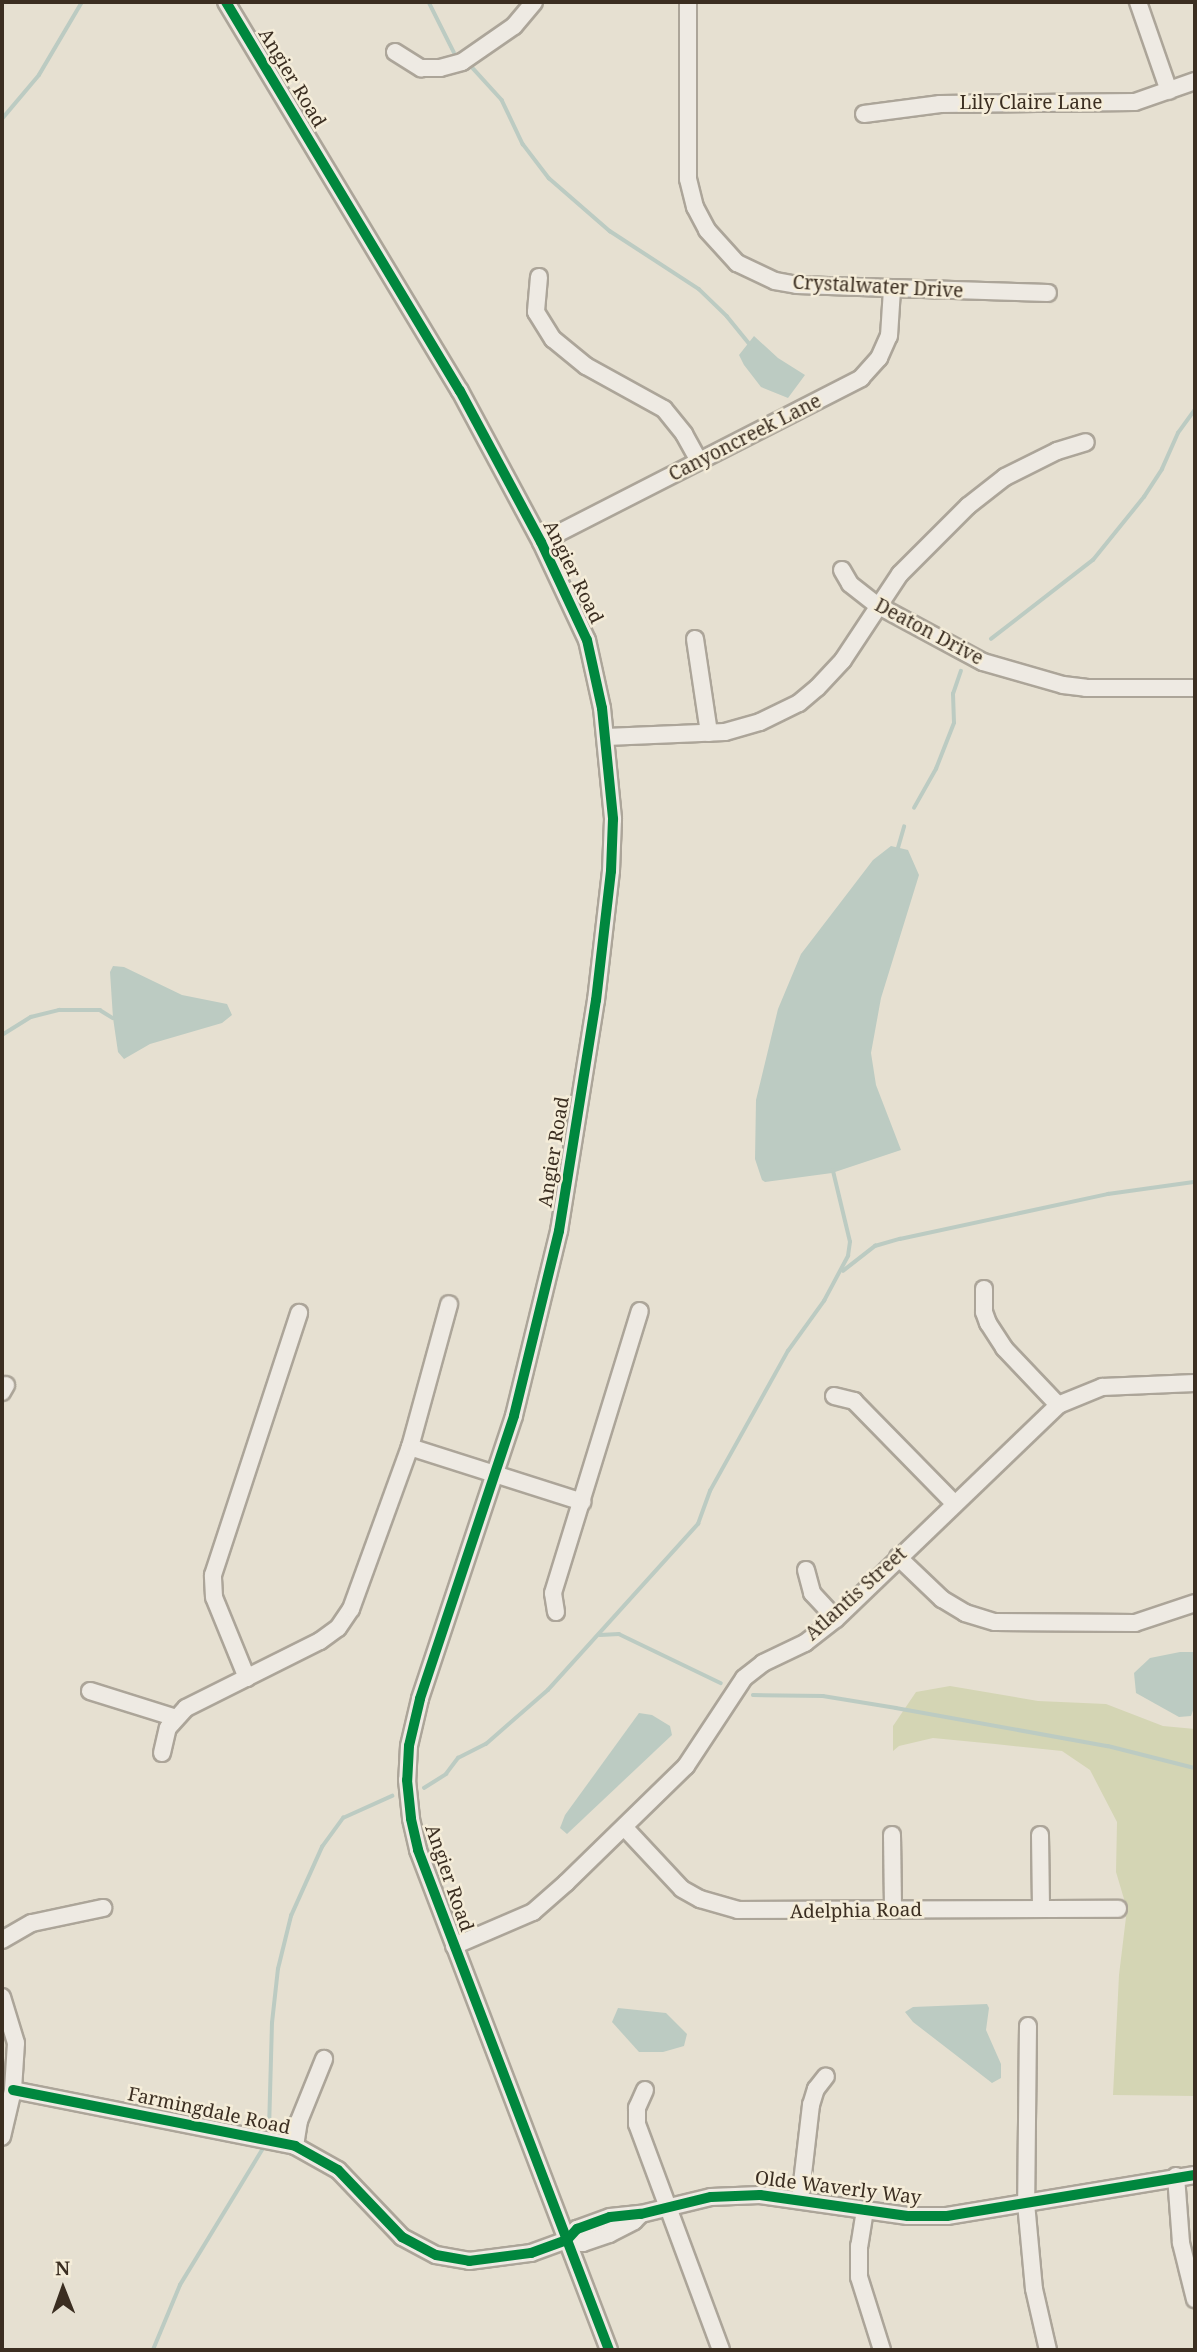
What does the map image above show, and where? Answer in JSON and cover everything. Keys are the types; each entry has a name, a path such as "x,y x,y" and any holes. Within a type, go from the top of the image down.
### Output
{"street":[{"path":"395,52 421,68 440,68 462,62 514,26 534,2"},
{"name":"Crystalwater Drive","path":"688,2 688,179 695,207 707,230 737,262 775,281 892,289 1048,293"},
{"path":"1138,2 1169,91"},
{"name":"Angier Road","path":"234,5 460,391 541,542 587,640 606,737 613,844 593,1022 565,1197 524,1382 423,1687 408,1758 408,1801 415,1839 454,1946 609,2350"},
{"name":"Lily Claire Lane","path":"864,114 940,104 1135,102 1195,81"},
{"path":"539,277 536,312 552,339 586,366 642,394 664,409 699,461"},
{"name":"Canyoncreek Lane","path":"541,542 852,384 872,369 889,336 892,289"},
{"path":"606,737 709,733 753,725 799,703 843,660 900,574 989,487 1057,451 1086,442"},
{"name":"Deaton Drive","path":"842,570 850,584 877,605 966,655 1039,679 1086,688 1195,688"},
{"path":"695,639 709,733"},
{"path":"984,1289 984,1312 988,1323 1004,1348 1058,1405"},
{"path":"162,1753 168,1728 186,1708 320,1642 338,1628 362,1585 410,1447 449,1304"},
{"path":"556,1612 553,1593 640,1311"},
{"path":"247,1678 214,1597 213,1575 299,1313"},
{"name":"Atlantis Street","path":"454,1946 533,1912 625,1828 686,1766 744,1678 763,1663 805,1643 836,1619 1058,1405 1102,1387 1195,1383"},
{"path":"834,1396 854,1401 954,1503"},
{"path":"410,1447 582,1502"},
{"path":"898,1557 942,1599 965,1613 995,1622 1023,1625 1135,1623 1195,1603"},
{"path":"806,1570 812,1593 836,1619"},
{"path":"90,1691 176,1718"},
{"name":"Adelphia Road","path":"625,1828 682,1889 718,1906 765,1912 1118,1909"},
{"path":"892,1835 893,1910"},
{"path":"1040,1835 1041,1909"},
{"path":"2,1940 38,1921 103,1909"},
{"path":"2,1997 16,2043 13,2090 2,2137"},
{"path":"1028,2026 1027,2203 1034,2290 1048,2350"},
{"path":"295,2146 299,2121 324,2059"},
{"path":"800,2200 811,2105 826,2076"},
{"name":"Farmingdale Road","path":"13,2090 295,2146 338,2170 402,2237 436,2255 469,2261 494,2260 531,2253 567,2240"},
{"path":"645,2090 637,2108 638,2124 720,2350"},
{"name":"Olde Waverly Way","path":"567,2240 583,2243 609,2234 634,2221 641,2214 667,2205 735,2195 800,2200 908,2216 947,2216 1176,2176 1195,2175"},
{"path":"1176,2176 1181,2243 1195,2299"},
{"path":"864,2210 859,2246 860,2287 882,2350"}],"green space":[{"path":"950,1686 1038,1701 1106,1704 1163,1726 1195,1729 1195,2096 1113,2095 1119,1975 1127,1909 1116,1872 1117,1822 1090,1770 1062,1751 933,1738 899,1746 893,1751 893,1726 916,1692"}],"shaded area":[{"path":"754,336 778,358 805,375 788,398 761,387 744,365 739,355"},
{"path":"891,846 908,850 919,875 881,998 871,1053 876,1085 901,1150 832,1173 765,1182 755,1159 756,1100 778,1009 801,954 873,860"},
{"path":"113,966 124,967 182,995 227,1004 232,1015 222,1023 150,1044 124,1059 118,1052 113,1018 110,972"},
{"path":"1195,1652 1195,1705 1191,1716 1179,1717 1136,1693 1134,1673 1150,1658"},
{"path":"639,1713 652,1715 670,1726 672,1735 567,1834 560,1828 565,1815"},
{"path":"987,2004 989,2008 986,2030 1001,2064 1001,2078 992,2083 913,2022 905,2012 913,2007"},
{"path":"618,2008 666,2013 687,2034 684,2046 663,2052 639,2052 612,2022"}],"waterway":[{"path":"2,119 39,75 82,2"},
{"path":"429,2 454,52"},
{"path":"471,66 502,100 523,144 549,178 610,231 699,289 727,316 750,344"},
{"path":"991,639 1093,560 1144,497 1162,469 1178,433 1195,410"},
{"path":"914,808 936,769 954,723 953,694 961,671"},
{"path":"898,848 904,827"},
{"path":"2,1035 31,1017 59,1010 100,1010 113,1018"},
{"path":"424,1788 446,1774 458,1758 486,1744 548,1690 698,1524 710,1491 788,1351 824,1301 848,1256 850,1242 833,1171"},
{"path":"843,1271 875,1246 900,1239 1108,1194 1195,1182"},
{"path":"600,1635 619,1634 721,1683"},
{"path":"753,1695 823,1696 896,1708 1108,1746 1195,1768"},
{"path":"269,2130 272,2023 278,1969 291,1916 322,1847 343,1818 392,1796"},
{"path":"153,2350 180,2285 265,2145"}],"cycle path":[{"path":"226,2 460,391 541,542 587,640 602,708 613,819 611,871 596,1000 559,1231 514,1416 420,1699 409,1746 407,1780 411,1819 418,1850 609,2350"},
{"path":"13,2090 295,2146 338,2170 402,2237 436,2255 469,2261 531,2253 567,2240 577,2229 610,2217 641,2214 711,2197 760,2195 908,2216 947,2216 1195,2175"}]}
